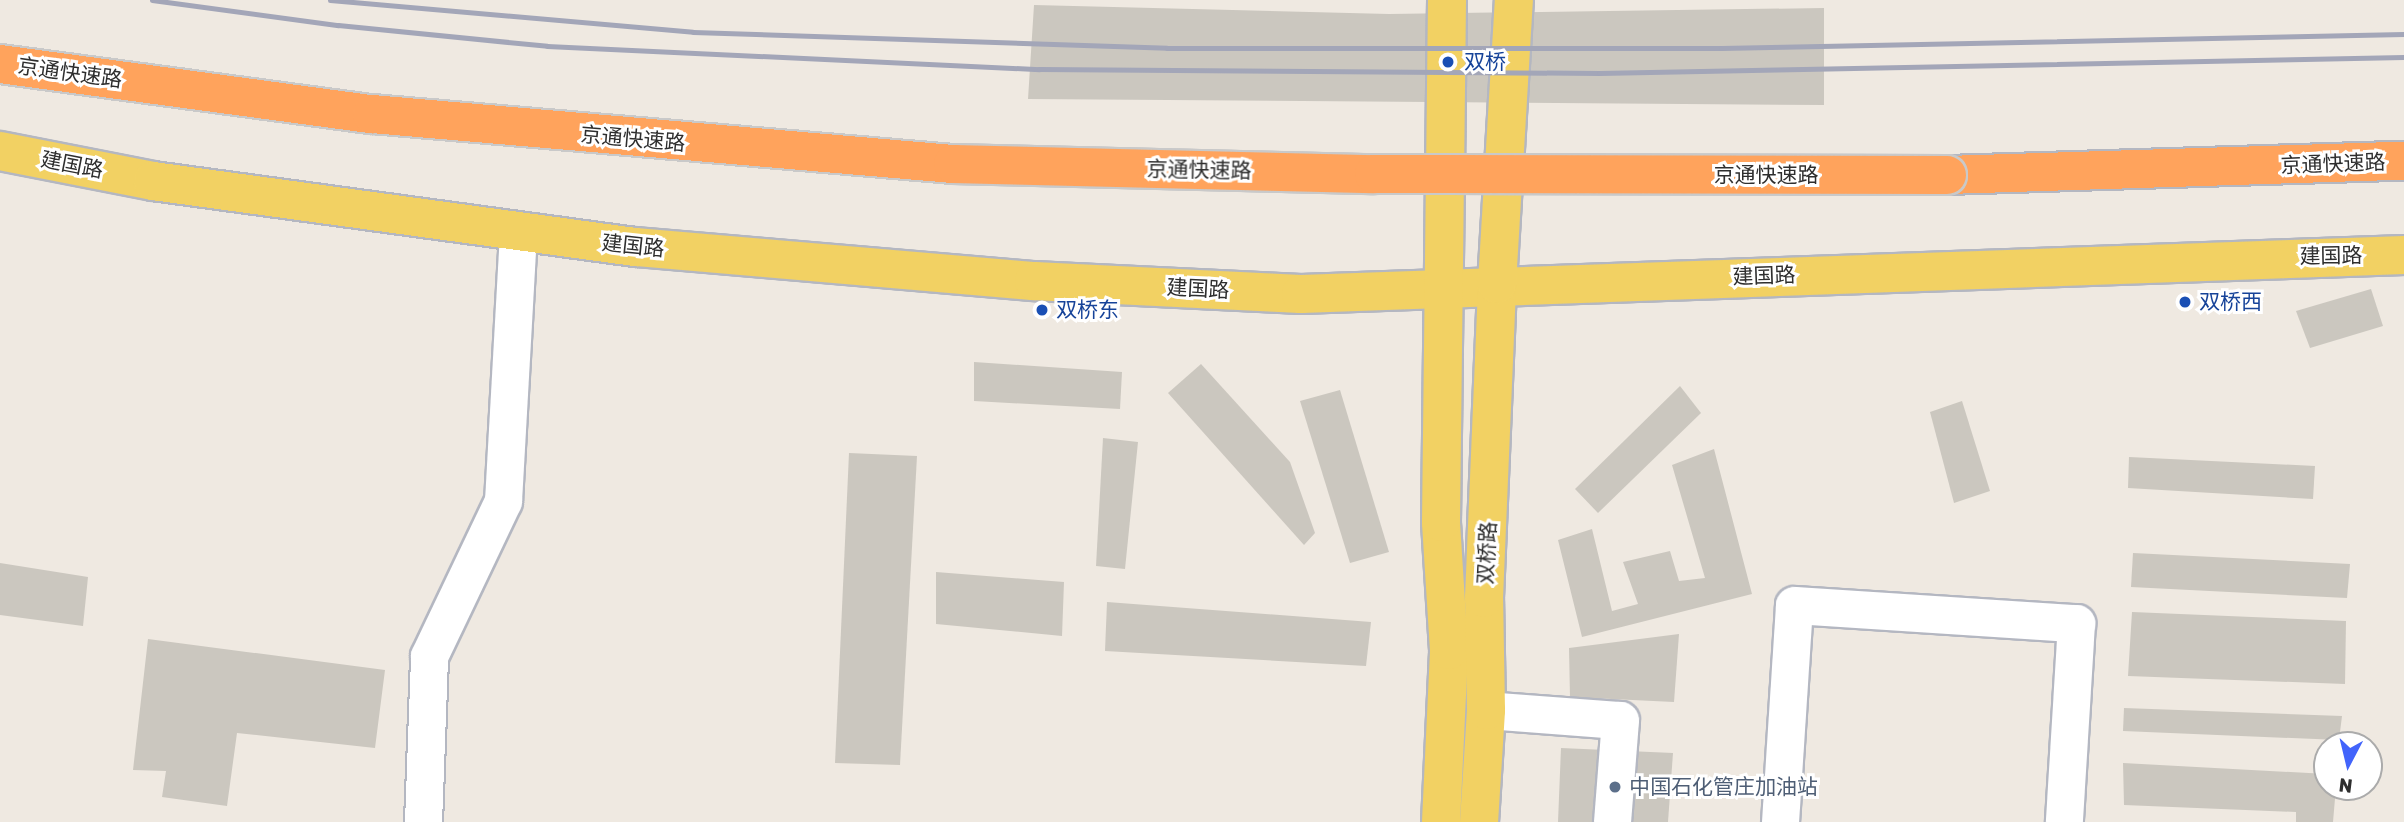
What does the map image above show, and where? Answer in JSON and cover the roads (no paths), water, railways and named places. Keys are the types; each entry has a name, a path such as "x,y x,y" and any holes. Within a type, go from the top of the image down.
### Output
{"highway":[{"name":"京通快速路","path":"0,64 372,114 953,164 1374,174 1947,175 2404,161"}],"main road":[{"name":"双桥路","path":"1441,822 1449,650 1441,522 1447,0"},
{"name":"双桥路","path":"1479,822 1486,710 1484,598 1497,284 1514,0"},
{"name":"建国路","path":"0,151 153,181 636,247 1034,281 1301,294 1497,284 2404,255"}],"street":[{"path":"423,822 429,656 503,501 518,231"},
{"path":"1780,822 1794,605 2076,623 2064,822"},
{"path":"1486,710 1620,720 1612,822"}],"railway":[{"path":"152,0 338,25 547,46 1039,69 1599,73 2404,57"},
{"path":"330,0 693,32 1167,48 1721,48 2404,34"}],"place":[{"name":"双桥","path":"1448,62"},
{"name":"双桥西","path":"2185,302"},
{"name":"双桥东","path":"1042,310"},
{"name":"中国石化管庄加油站","path":"1615,787"}]}
